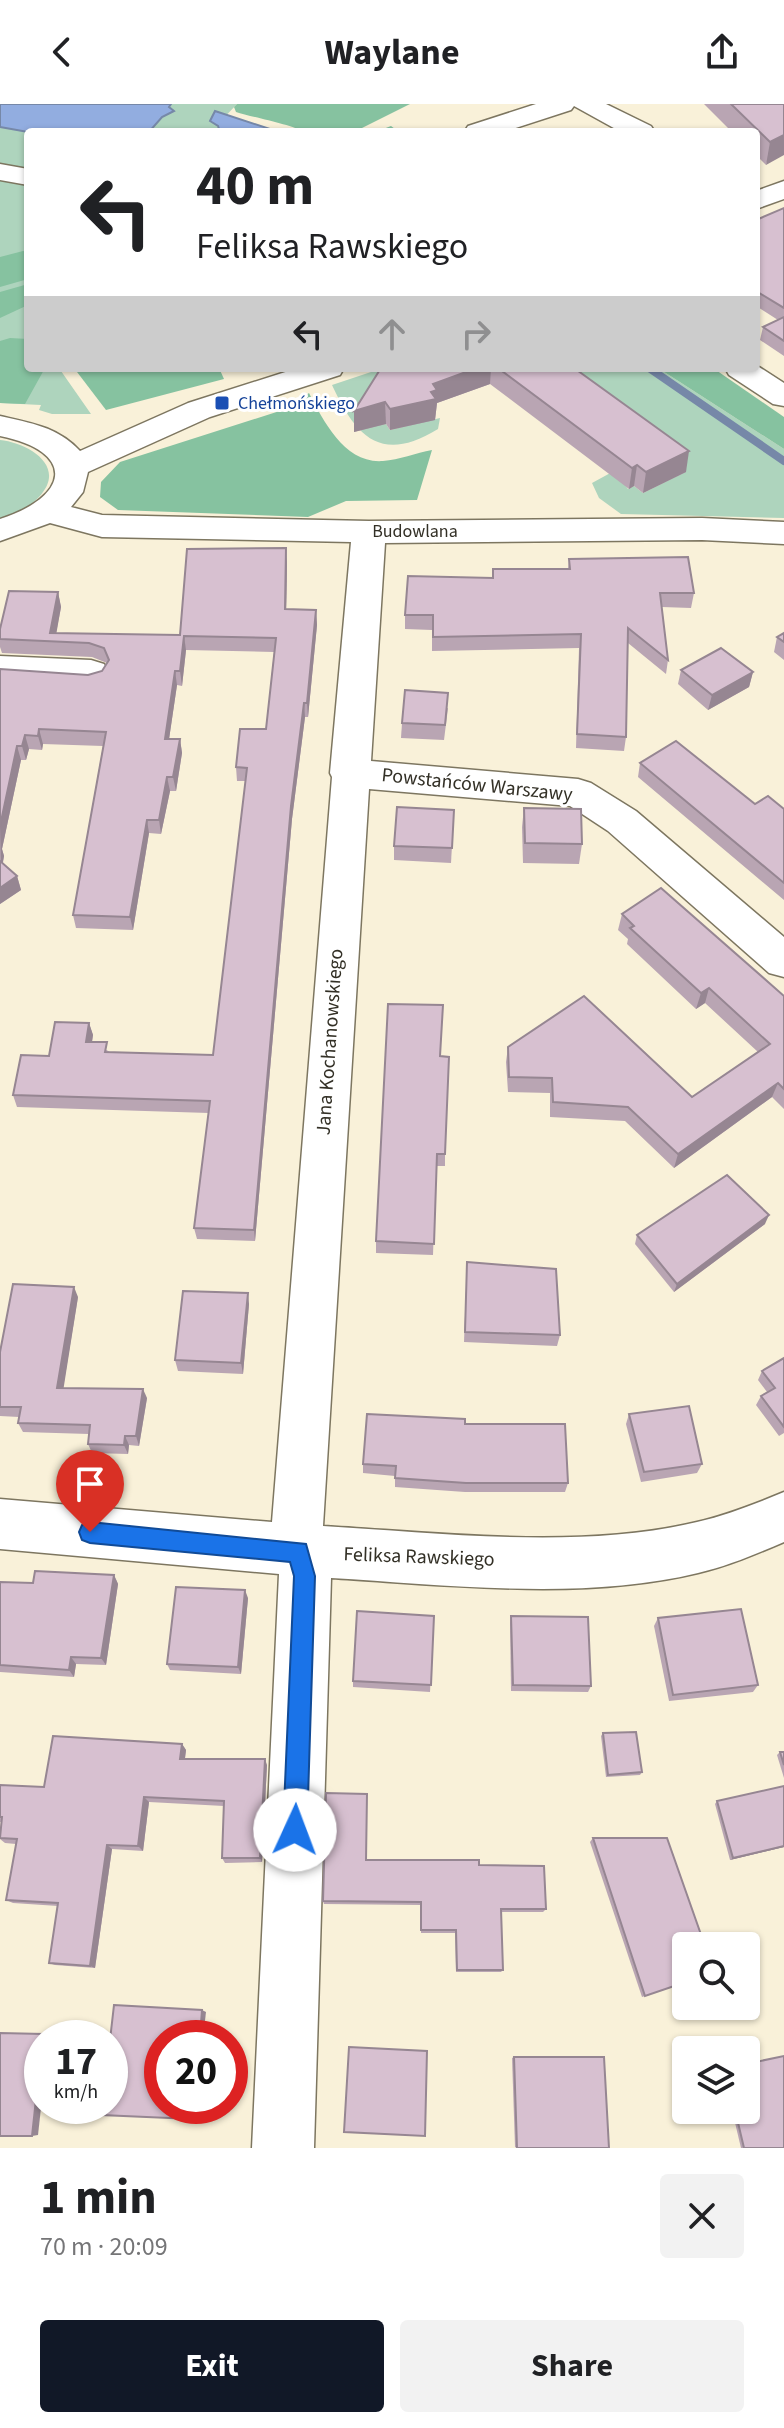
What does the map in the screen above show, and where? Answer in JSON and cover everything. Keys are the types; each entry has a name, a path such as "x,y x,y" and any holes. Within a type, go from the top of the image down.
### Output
{"street":[{"path":"489,128 562,104"},
{"path":"586,104 634,128"},
{"path":"0,172 24,176"},
{"path":"73,466 199,410 317,372"},
{"path":"746,372 784,397"},
{"path":"49,438 199,410"},
{"path":"0,426 27,429 49,438 65,449 73,466 64,496 49,510 26,523 0,530"},
{"name":"Budowlana","path":"49,510 102,526 369,532 702,529 782,537"},
{"name":"Jana Kochanowskiego","path":"283,2148 305,1576 299,1552 297,1521 349,773 369,532"},
{"path":"0,668 91,673"},
{"name":"Powstańców Warszawy","path":"349,773 578,793 622,821 784,961"},
{"name":"Feliksa Rawskiego","path":"0,1524 299,1552 569,1563 618,1561 718,1544 784,1517"}],"green space":[{"path":"0,104 237,104 217,125 218,128 24,128 24,372 62,372 91,414 52,414 39,410 41,405 0,403"},
{"path":"237,104 410,104 362,128 295,128 236,112 234,107"},
{"path":"24,251 24,280 0,287 0,257"},
{"path":"24,285 24,307 0,318 0,292"},
{"path":"24,339 24,372 43,372 25,404 0,403 0,341"},
{"path":"77,372 221,372 224,379 106,410"},
{"path":"371,372 383,372 380,425 386,424 390,430 440,418 438,429 401,444 373,440 351,419 332,385"},
{"path":"552,372 664,372 784,449 784,518 621,514 599,498 592,483 614,471 628,489 634,486 643,493 685,472"},
{"path":"664,372 719,372 784,417 784,449"},
{"path":"309,393 337,439 358,456 383,461 432,450 417,500 346,501 308,517 118,510 100,497 101,482 120,462 289,408"},
{"path":"0,440 32,451 47,466 49,475 47,486 35,501 0,519"}],"water":[{"path":"0,104 171,104 169,107 174,111 162,117 152,128 24,128 24,131 0,127"},
{"path":"215,111 267,128 219,128 210,121"}],"building":[{"path":"731,104 784,104 784,135 770,142 760,132 760,128 756,128"},
{"path":"784,208 784,308 760,293 760,218"},
{"path":"784,317 784,341 763,327"},
{"path":"378,372 466,372 433,384 437,390 431,392 436,399 390,409 385,402 354,411"},
{"path":"503,372 580,372 689,451 646,472 637,465 632,468"},
{"path":"286,548 285,609 316,610 307,703 304,703 291,806 254,1230 194,1228 210,1101 13,1095 21,1055 49,1056 55,1022 89,1023 86,1042 107,1042 105,1052 213,1055 247,768 236,767 240,729 266,729 276,638 184,636 180,671 175,671 165,739 180,739 173,777 167,777 159,820 147,820 130,917 73,915 106,732 39,729 38,736 25,735 22,746 17,746 0,826 0,669 88,675 102,671 109,660 104,648 89,643 0,639 0,629 9,591 58,592 50,633 180,635 187,549"},
{"path":"688,557 694,593 660,593 668,660 628,628 626,737 577,734 581,634 433,637 433,615 405,615 408,576 493,578 493,569 570,569 569,559"},
{"path":"721,648 753,672 712,695 681,670"},
{"path":"405,690 448,693 445,725 402,723"},
{"path":"676,741 755,804 768,796 784,809 784,883 640,763"},
{"path":"397,807 454,810 452,848 394,846"},
{"path":"524,808 581,809 582,844 525,843"},
{"path":"0,861 17,876 0,888"},
{"path":"661,888 784,996 784,1089 778,1083 678,1154 628,1107 553,1102 552,1078 509,1077 508,1047 584,996 692,1097 770,1044 709,988 701,993 630,928 634,926 622,914"},
{"path":"388,1004 443,1005 440,1056 449,1057 445,1154 437,1154 434,1244 376,1241"},
{"path":"727,1175 769,1215 677,1284 637,1235"},
{"path":"467,1262 556,1269 560,1335 465,1332"},
{"path":"13,1284 74,1287 57,1388 143,1389 136,1436 125,1436 124,1445 88,1444 90,1425 18,1423 21,1407 0,1407 0,1352"},
{"path":"183,1291 248,1293 241,1363 175,1360"},
{"path":"784,1358 784,1427 761,1396 775,1388 762,1371"},
{"path":"689,1406 702,1464 644,1472 629,1414"},
{"path":"367,1414 465,1419 465,1424 565,1424 568,1483 466,1483 395,1478 396,1466 363,1464"},
{"path":"35,1571 114,1575 101,1658 71,1657 69,1670 0,1665 0,1582 33,1583"},
{"path":"176,1587 245,1590 238,1667 167,1664"},
{"path":"741,1609 758,1685 673,1695 658,1618"},
{"path":"357,1611 434,1616 431,1685 353,1681"},
{"path":"511,1616 588,1617 591,1686 513,1685"},
{"path":"636,1732 642,1772 608,1775 603,1733"},
{"path":"53,1736 182,1744 180,1759 265,1759 260,1858 222,1858 224,1801 144,1797 138,1846 107,1845 90,1966 49,1963 58,1903 6,1900 17,1839 0,1838 0,1785 44,1787"},
{"path":"784,1786 784,1846 733,1858 717,1801"},
{"path":"326,1793 367,1794 366,1860 479,1860 479,1865 544,1866 546,1909 501,1909 503,1970 457,1970 456,1930 421,1930 421,1902 323,1901"},
{"path":"593,1838 667,1838 700,1932 672,1932 672,1987 645,1996"},
{"path":"114,2005 202,2010 201,2020 144,2020 144,2117 128,2116 128,2020 112,2020"},
{"path":"0,2033 24,2034 24,2124 33,2124 32,2136 0,2136"},
{"path":"349,2047 427,2051 425,2136 344,2132"},
{"path":"784,2056 784,2148 744,2148 738,2124 760,2124 760,2061"},
{"path":"514,2057 604,2057 609,2148 517,2148"}],"waterway":[{"path":"655,372 784,461"}],"place":[{"name":"Chełmońskiego","path":"222,403"}],"route":[{"path":"90,1532 299,1552 305,1576 295,1830"}]}
